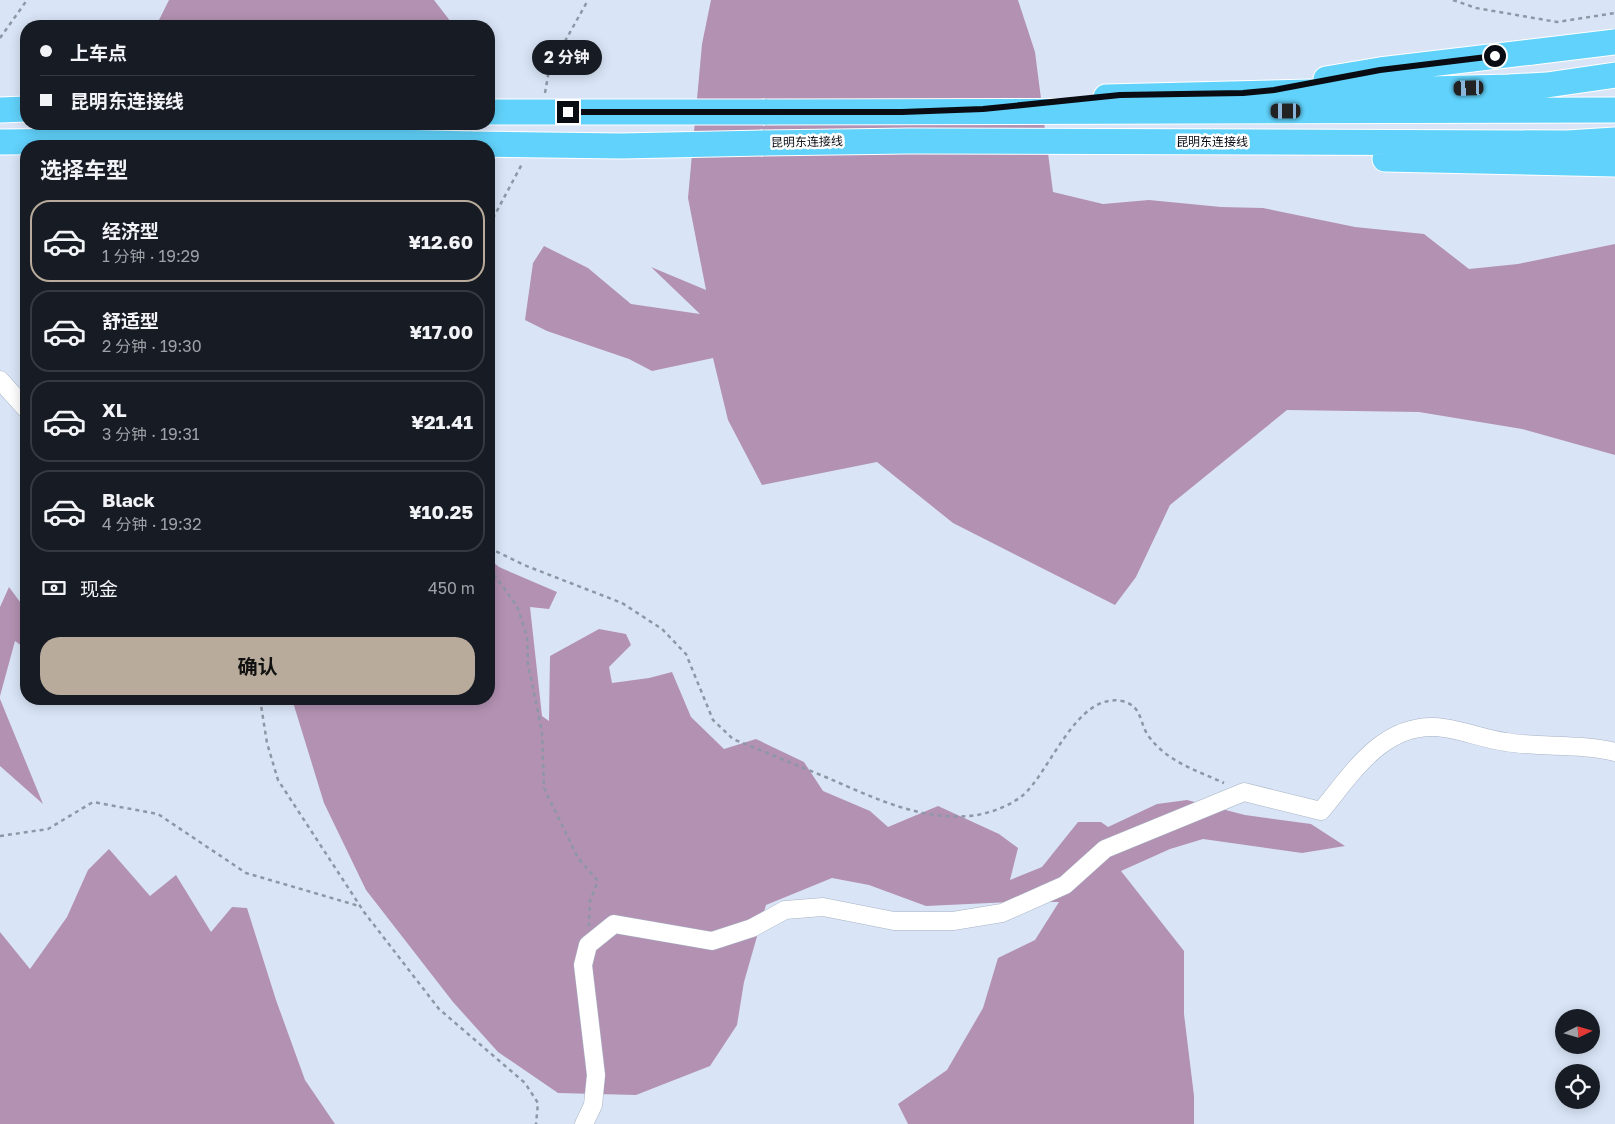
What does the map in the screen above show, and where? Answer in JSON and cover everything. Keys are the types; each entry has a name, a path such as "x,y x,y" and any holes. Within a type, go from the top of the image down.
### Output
{"highway":[{"path":"1243,93 1274,90 1380,70 1615,42"},
{"path":"902,112 992,108 1120,95 1509,87 1571,82 1615,75"},
{"path":"0,110 20,109"},
{"path":"495,112 1615,110"},
{"name":"昆明东连接线","path":"199,140 318,140"},
{"name":"昆明东连接线","path":"495,144 621,146 1020,141 1567,142 1615,140"},
{"path":"1020,141 1187,155 1615,164"},
{"name":"昆明东连接线","path":"0,142 20,142"}],"street":[{"path":"0,380 20,402"},
{"path":"584,1124 593,1104 596,1075 584,965 588,945 614,924 712,941 752,928 785,910 823,907 894,921 953,921 1002,913 1065,884 1105,849 1244,792 1321,811 1374,748 1404,730 1436,727 1506,742 1600,748 1615,752"}],"path":[{"path":"0,38 26,0"},
{"path":"1453,0 1476,8 1557,22 1615,13"},
{"path":"495,551 524,565 622,603 662,628 686,654 713,720 733,739 895,806 943,816 975,815 999,810 1022,795 1085,712 1101,703 1122,702 1140,713 1149,738 1172,759 1244,792"},
{"path":"495,576 517,606 527,636 528,664 542,732 544,788 578,858 598,881 590,901 588,945"},
{"path":"261,705 267,743 278,780 360,906 440,1009 525,1083 538,1103 536,1124"},
{"path":"0,836 48,830 93,802 158,814 246,873 360,906"}],"shaded area":[{"path":"169,0 434,0 449,20 159,20"},
{"path":"711,0 1018,0 1035,52 1053,192 1103,204 1149,200 1221,207 1263,208 1355,227 1424,234 1469,269 1518,264 1615,244 1615,455 1522,429 1419,412 1287,410 1170,505 1136,577 1115,605 953,523 877,462 762,485 728,420 713,358 652,371 629,359 547,331 525,320 533,263 544,246 588,268 631,304 700,314 651,267 706,290 688,198 702,44"},
{"path":"495,564 557,592 549,609 530,607 542,716 549,721 550,656 599,629 626,634 631,645 609,667 612,683 649,678 672,672 691,717 724,749 756,739 804,762 823,791 870,811 888,827 938,806 999,834 1018,848 1010,880 1042,867 1078,822 1101,822 1108,827 1157,804 1187,800 1245,815 1311,824 1345,846 1302,853 1203,839 1170,849 1121,871 1184,951 1184,1014 1194,1096 1194,1124 908,1124 898,1104 947,1070 983,1008 998,958 1035,940 1059,902 926,906 869,885 832,878 766,905 744,982 737,1025 710,1066 636,1095 558,1093 498,1052 453,1002 366,890 324,803 294,705 495,705"},
{"path":"9,587 20,602 20,645 15,641 0,696 0,607"},
{"path":"0,699 43,804 0,766"},
{"path":"109,849 150,896 176,875 211,932 232,907 247,908 276,1000 305,1080 335,1124 0,1124 0,932 30,969 67,917 88,870"}],"route":[{"path":"568,112 902,112 983,109 1120,95 1243,93 1274,90 1380,70 1495,56"}]}
